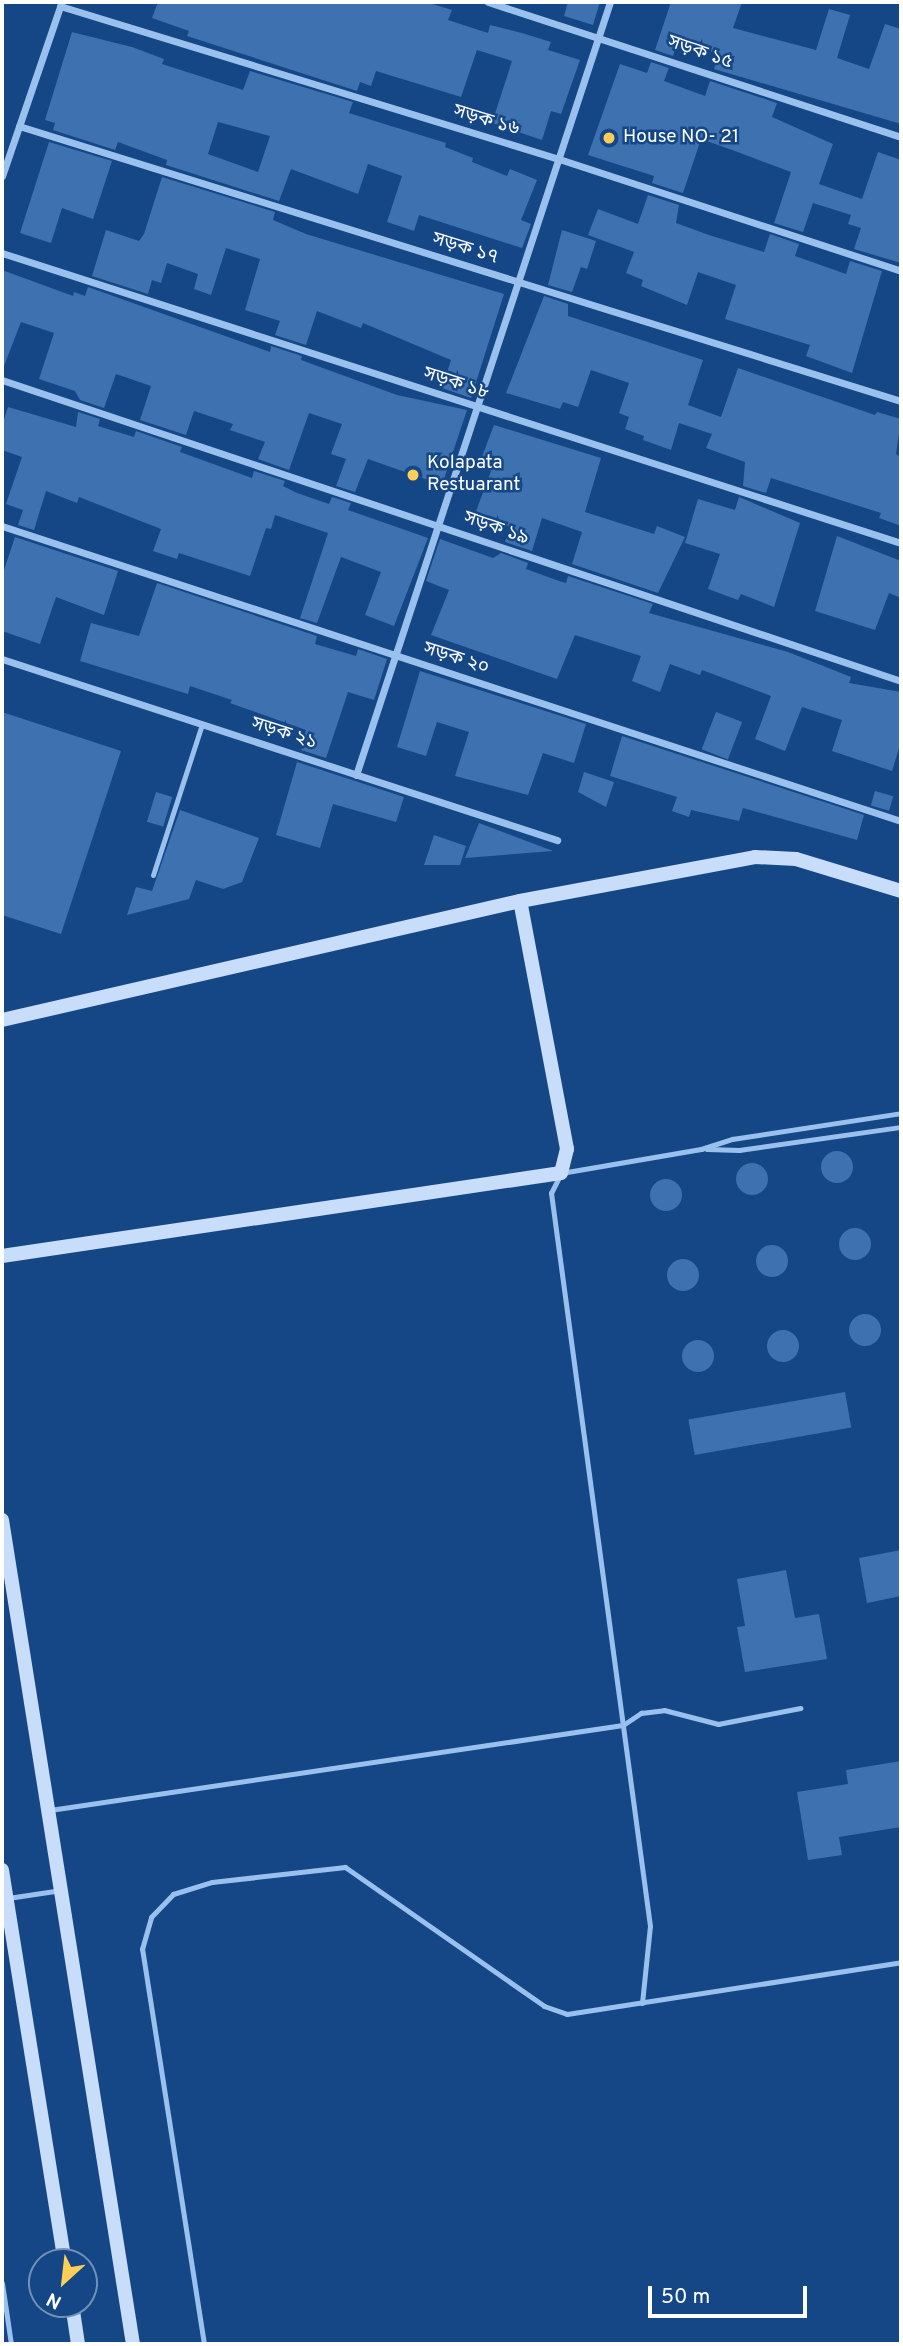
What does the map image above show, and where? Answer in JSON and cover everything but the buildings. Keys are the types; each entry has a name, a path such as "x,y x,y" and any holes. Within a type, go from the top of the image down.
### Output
{"main road":[{"path":"2,1020 520,901 755,857 796,859 901,891"},
{"path":"2,1256 561,1173 567,1149 520,901"},
{"path":"2,1520 133,2344"},
{"path":"2,1870 4,1899 63,2248"},
{"path":"74,2318 78,2344"}],"street":[{"name":"সড়ক ১৫","path":"488,2 599,36 901,137"},
{"path":"356,775 610,2"},
{"path":"2,176 61,4"},
{"name":"সড়ক ১৬","path":"61,4 559,159 901,271"},
{"name":"সড়ক ১৭","path":"19,127 901,401"},
{"name":"সড়ক ১৮","path":"2,253 901,543"},
{"name":"সড়ক ১৯","path":"2,380 901,681"},
{"name":"সড়ক ২০","path":"2,527 901,821"},
{"name":"সড়ক ২১","path":"2,659 557,840"}],"lane":[{"path":"153,875 202,724"},
{"path":"642,2003 650,1926 550,1197 561,1173 701,1149 732,1139 901,1113"},
{"path":"701,1149 739,1150 901,1127"},
{"path":"48,1811 623,1725 641,1713 664,1710 718,1724 800,1709"},
{"path":"204,2344 142,1950 151,1917 173,1894 212,1882 345,1867 544,2006 576,2014 901,1962"},
{"path":"4,1899 61,1890"},
{"path":"2,2283 11,2344"}],"place":[{"name":"House NO- 21","path":"609,138"},
{"name":"Kolapata Restuarant","path":"413,475"}]}
